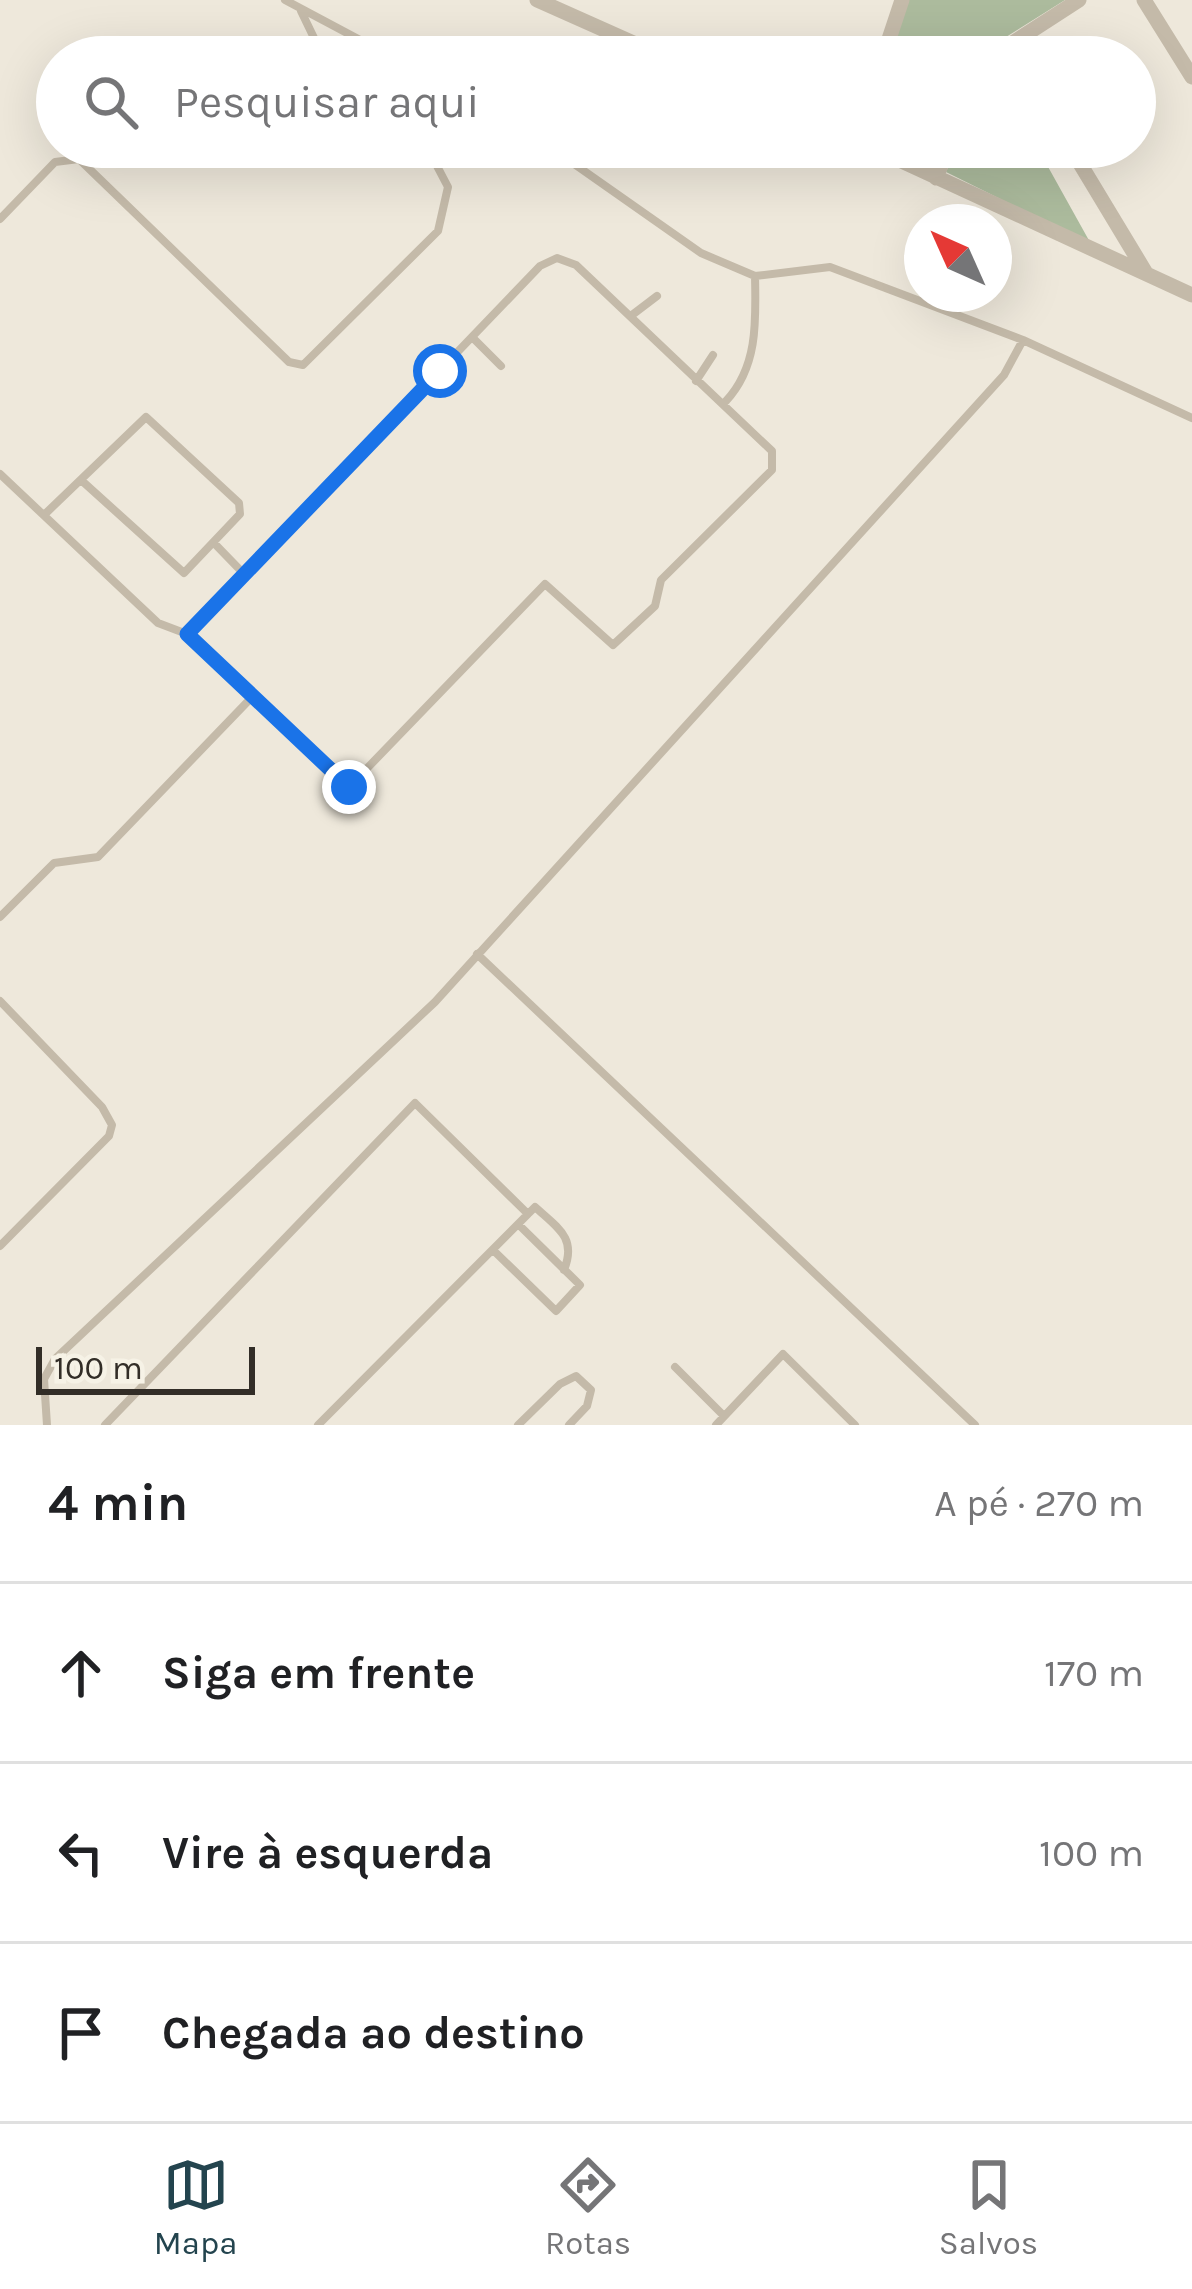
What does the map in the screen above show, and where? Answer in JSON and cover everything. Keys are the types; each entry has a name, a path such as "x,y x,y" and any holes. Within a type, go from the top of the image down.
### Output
{"street":[{"path":"537,0 618,36"},
{"path":"890,36 902,0"},
{"path":"1030,36 1079,0"},
{"path":"1144,0 1192,77"},
{"path":"915,168 1192,295"},
{"path":"936,178 940,168"},
{"path":"1083,168 1148,275"}],"lane":[{"path":"285,0 352,36"},
{"path":"301,10 313,36"},
{"path":"0,219 49,168"},
{"path":"88,168 289,362 303,365 438,231 448,187 438,168"},
{"path":"580,168 701,253 755,276 830,267 1023,340 1192,418"},
{"path":"0,474 158,623 187,634 349,787 545,584 613,645 655,606 661,580 772,470 772,451 726,401 696,381 632,315 576,265 557,258 540,266 187,634"},
{"path":"726,401 744,381 756,326 755,276"},
{"path":"632,315 658,296"},
{"path":"472,337 501,366"},
{"path":"47,1425 44,1379 55,1358 435,1002 1004,375 1023,340"},
{"path":"696,381 713,355"},
{"path":"45,514 140,418 152,419 239,503 239,514 189,572 176,570 81,480"},
{"path":"214,543 244,574"},
{"path":"0,917 54,863 98,857 253,696"},
{"path":"477,954 975,1425"},
{"path":"0,1001 102,1107 112,1125 109,1136 0,1246"},
{"path":"105,1425 415,1103 528,1214"},
{"path":"318,1425 535,1207 568,1238 571,1252 564,1270"},
{"path":"493,1250 555,1311 568,1298 580,1285 518,1224"},
{"path":"716,1425 783,1354 855,1425"},
{"path":"675,1367 724,1416"},
{"path":"518,1425 560,1384 576,1376 591,1390 575,1423"},
{"path":"838,1425 846,1417"}],"green space":[{"path":"906,0 1065,0 1008,36 894,36"},
{"path":"948,168 1049,168 1091,244 1012,204 946,172"}],"route":[{"path":"349,787 187,634 440,371"}]}
